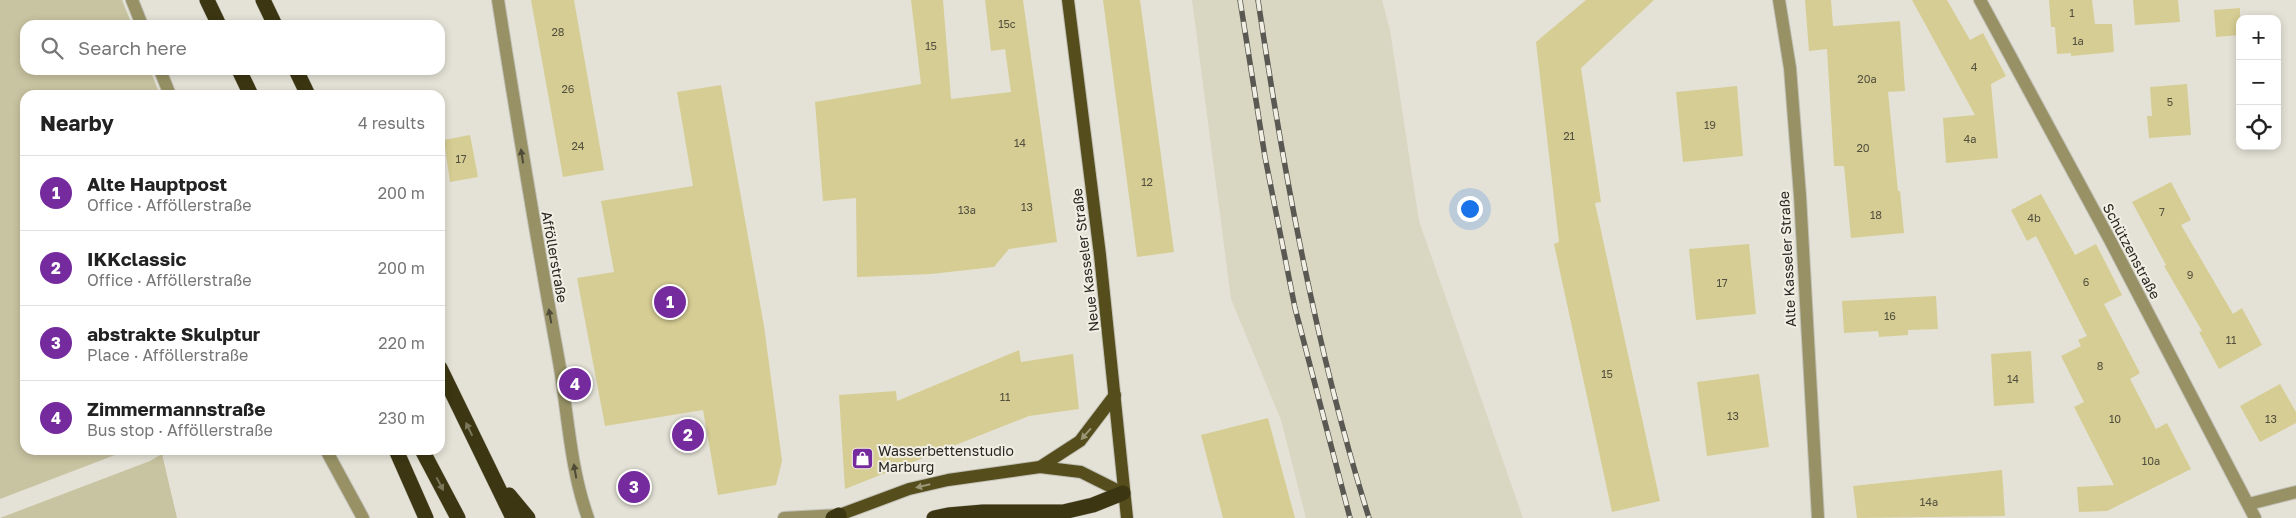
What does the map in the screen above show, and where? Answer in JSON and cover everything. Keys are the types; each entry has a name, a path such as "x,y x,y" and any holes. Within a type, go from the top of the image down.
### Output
{"highway":[{"path":"207,0 216,20"},
{"path":"262,0 272,20"},
{"path":"242,75 249,90"},
{"path":"298,75 306,90"},
{"path":"445,378 513,518"},
{"path":"398,455 426,518"},
{"path":"425,455 458,518"},
{"path":"490,473 528,518"},
{"path":"934,518 983,512 1070,515 1124,492"}],"main road":[{"name":"Neue Kasseler Straße","path":"1068,0 1100,255 1126,518"},
{"path":"1040,467 1080,441 1115,395"},
{"path":"836,516 909,489 948,480 1040,467 1080,472 1124,492"}],"street":[{"path":"132,0 140,20"},
{"name":"Afföllerstraße","path":"498,0 527,190 561,373 575,471 580,496 588,518"},
{"name":"Alte Kasseler Straße","path":"1779,0 1790,68 1818,518"},
{"name":"Schützenstraße","path":"1980,0 2106,234 2255,518"},
{"path":"162,75 168,90"},
{"path":"329,455 363,518"},
{"path":"2248,504 2296,492"},
{"path":"784,518 836,516"}],"shaded area":[{"path":"0,0 122,0 130,20 20,20 20,75 152,75 158,90 20,90 20,455 115,455 0,499"},
{"path":"1192,0 1382,0 1390,30 1419,221 1523,518 1306,518 1281,420 1231,299"},
{"path":"162,455 177,518 0,518"}],"building":[{"path":"531,0 574,0 604,170 563,177"},
{"path":"911,0 943,0 951,99 1011,92 1005,49 991,51 985,0 1023,0 1057,242 1009,249 994,267 931,274 857,277 856,198 823,201 815,102 921,84"},
{"path":"1103,0 1140,0 1174,252 1137,257"},
{"path":"1586,0 1654,0 1581,68 1601,202 1595,203 1660,501 1612,512 1554,244 1559,242 1536,42"},
{"path":"1805,0 1831,0 1833,26 1900,21 1905,91 1888,92 1904,233 1851,238 1844,166 1834,166 1827,49 1809,51"},
{"path":"1912,0 1947,0 1970,40 1983,33 2006,76 1991,84 1998,158 1946,163 1943,118 1975,115"},
{"path":"2049,0 2092,0 2095,24 2112,24 2114,52 2071,56 2071,53 2057,54 2055,27 2051,27"},
{"path":"2133,0 2178,0 2180,22 2135,25"},
{"path":"2240,8 2240,15 2236,15 2236,35 2216,37 2214,10"},
{"path":"2187,84 2191,135 2149,138 2147,116 2152,116 2150,87"},
{"path":"721,85 764,326 782,461 776,485 718,495 703,410 605,426 577,278 614,272 601,201 693,186 677,92"},
{"path":"1737,86 1743,156 1683,162 1676,92"},
{"path":"470,135 478,177 450,182 445,140"},
{"path":"2171,182 2191,220 2181,225 2233,314 2242,308 2262,345 2219,369 2199,332 2202,331 2164,266 2166,265 2132,202"},
{"path":"2041,194 2075,255 2096,244 2122,295 2104,304 2140,373 2130,379 2156,429 2167,423 2191,469 2107,511 2079,512 2077,487 2114,485 2074,407 2084,402 2061,356 2081,346 2078,340 2087,336 2036,236 2027,241 2011,210"},
{"path":"1749,244 1756,314 1696,320 1689,249"},
{"path":"1936,296 1938,329 1908,330 1908,335 1879,337 1878,331 1844,333 1842,301"},
{"path":"1019,350 1021,362 1073,354 1079,409 1029,416 845,489 839,395 896,391 897,401"},
{"path":"2031,351 2034,403 1994,406 1991,354"},
{"path":"1759,374 1769,447 1707,456 1697,382"},
{"path":"2280,384 2296,412 2296,423 2260,442 2240,406"},
{"path":"1268,418 1295,518 1223,518 1201,435"},
{"path":"2002,470 2005,516 1857,518 1853,486"}],"railway":[{"path":"1240,0 1265,157 1295,308 1350,518"},
{"path":"1258,0 1279,131 1303,261 1333,390 1369,518"}],"place":[{"name":"Alte Hauptpost","path":"670,302"},
{"name":"Zimmermannstraße","path":"575,384"},
{"name":"IKKclassic","path":"688,435"},
{"name":"Wasserbettenstudio Marburg","path":"862,458"},
{"name":"abstrakte Skulptur","path":"634,487"}]}
